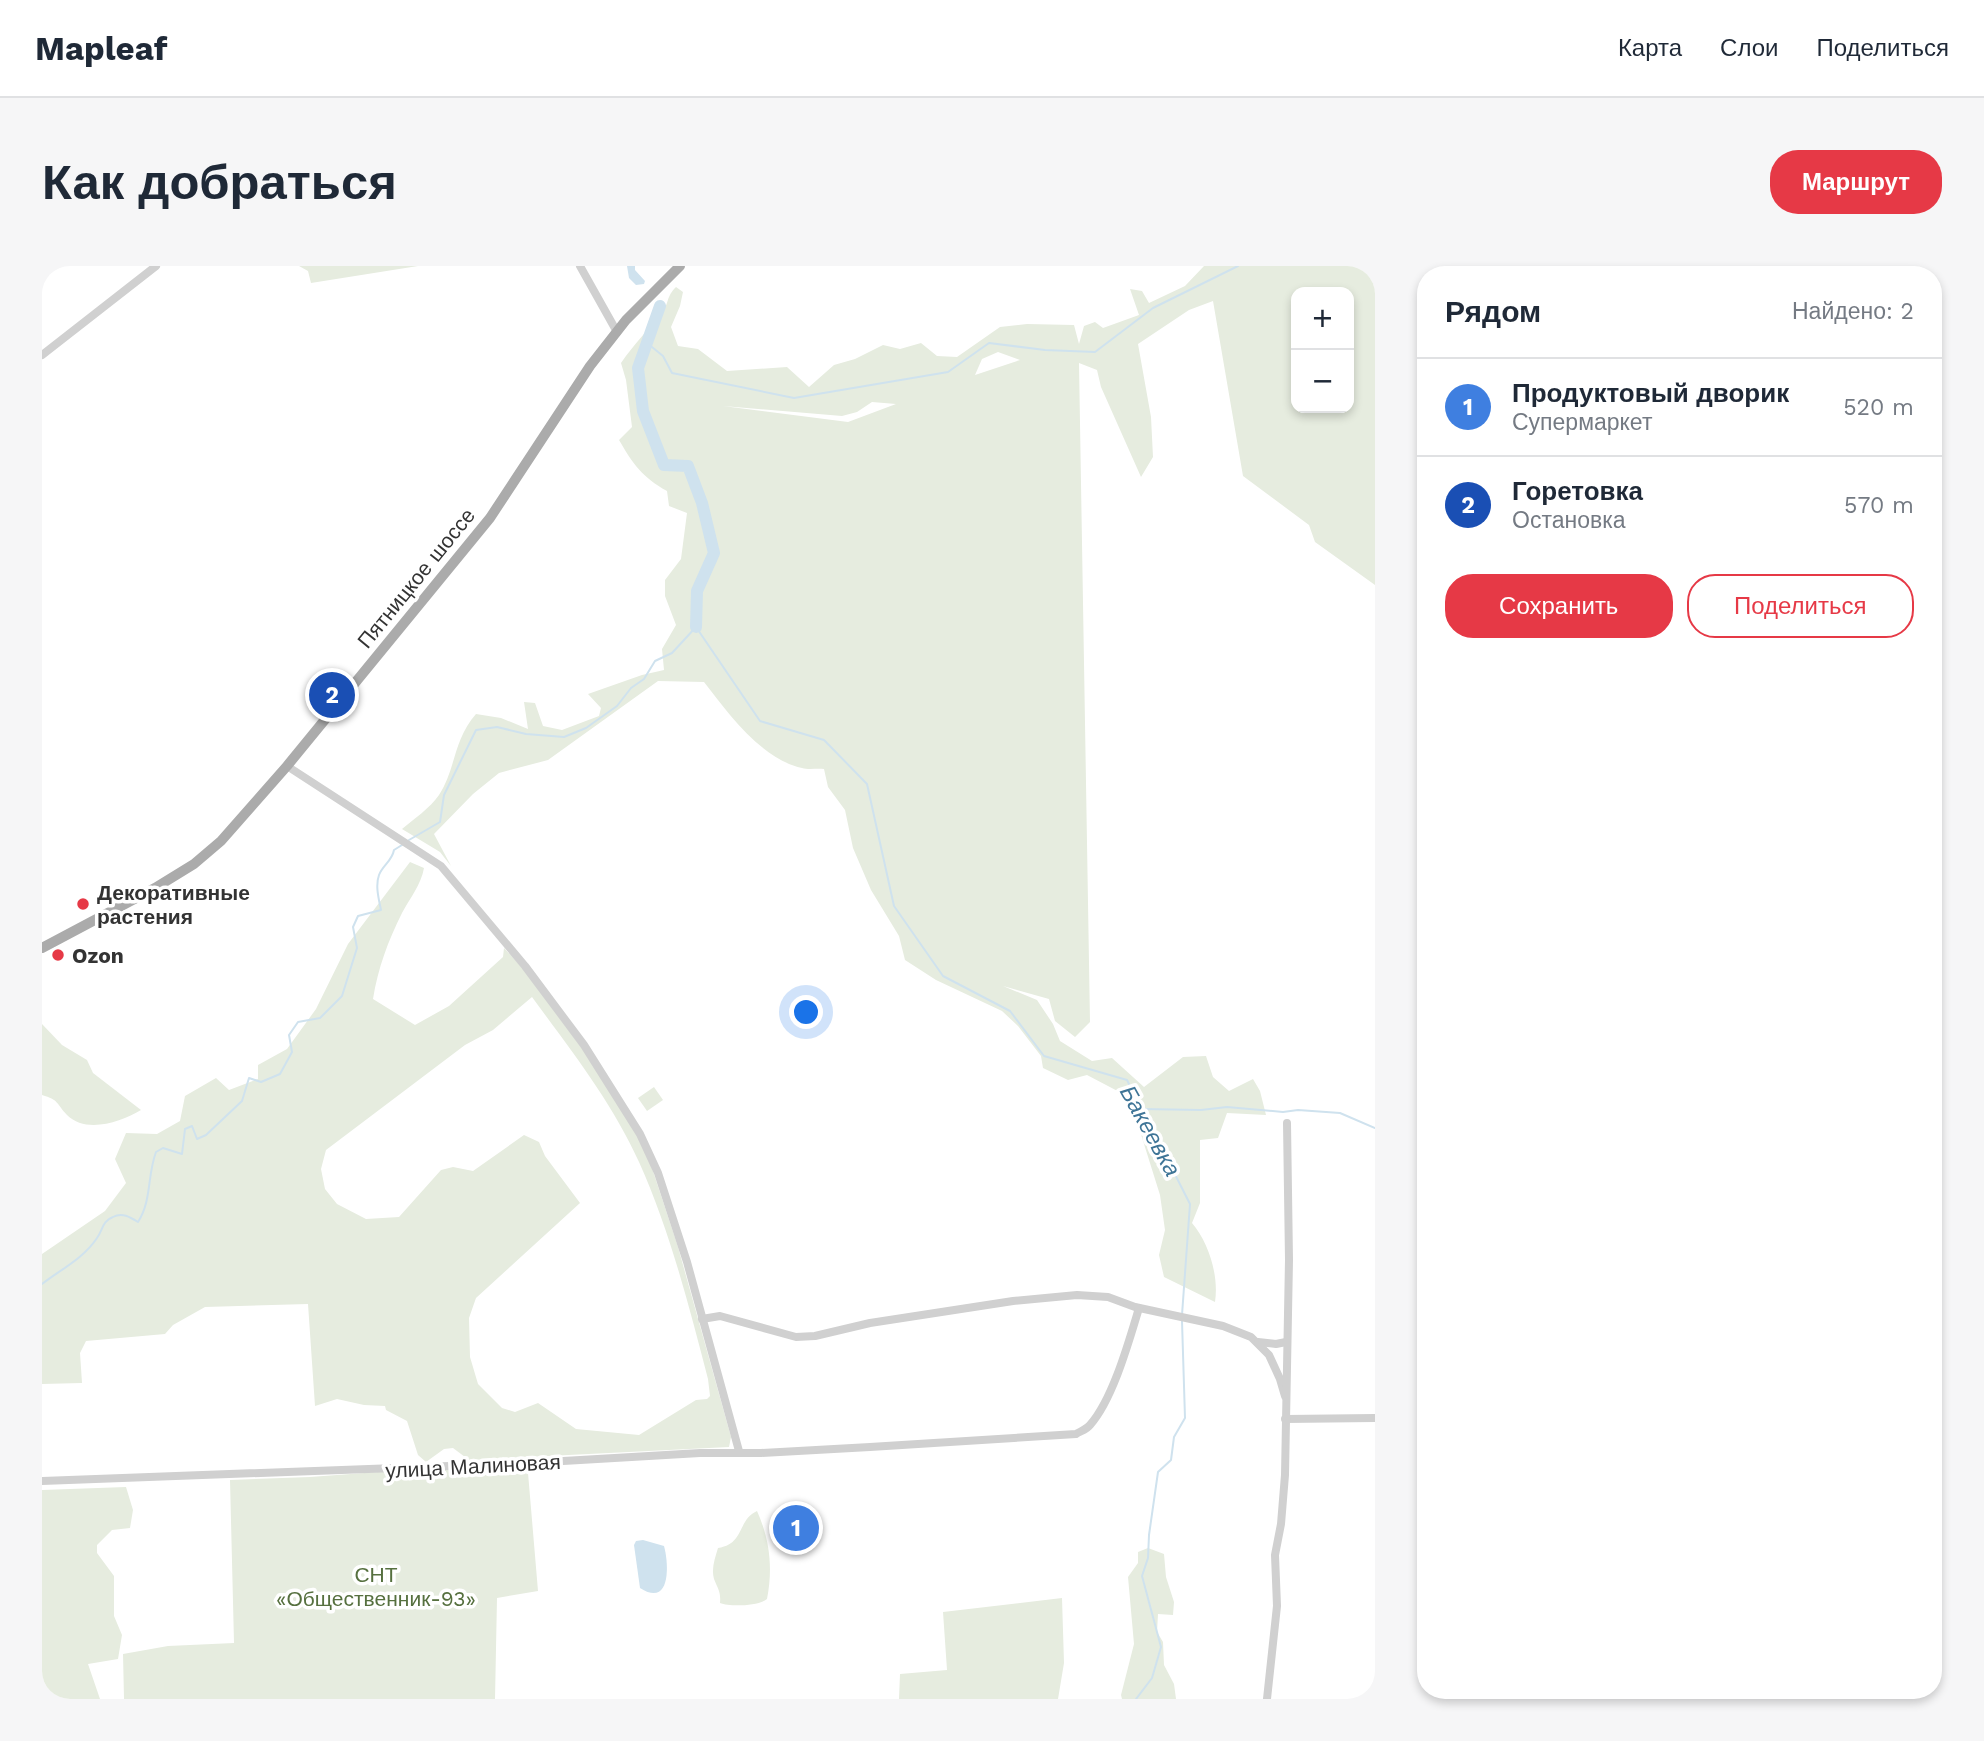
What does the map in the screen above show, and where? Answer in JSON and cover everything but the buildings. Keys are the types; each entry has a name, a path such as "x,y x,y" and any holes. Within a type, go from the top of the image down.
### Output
{"main road":[{"name":"Пятницкое шоссе","path":"42,948 155,888 194,864 221,841 491,518 590,366 617,332 680,266"}],"street":[{"path":"42,355 156,266"},
{"path":"580,266 617,332"},
{"path":"286,766 441,866 525,965 584,1045 640,1134 658,1173 739,1451"},
{"path":"1267,1699 1277,1606 1275,1555 1281,1524 1285,1475 1289,1260 1287,1123"},
{"path":"702,1319 720,1316 796,1337 815,1336 870,1323 1013,1301 1064,1296 1108,1297 1139,1308 1223,1326 1251,1337 1258,1342 1275,1366 1285,1396"},
{"name":"улица Малиновая","path":"42,1481 516,1464 739,1451 761,1453 1076,1433 1089,1426 1106,1399 1125,1353 1139,1308"},
{"path":"1258,1342 1286,1342"},
{"path":"1285,1419 1375,1418"}],"green space":[{"path":"299,266 418,266 311,283 308,271"},
{"path":"1204,266 1375,266 1375,585 1315,542 1309,525 1243,476 1213,301 1189,310 1138,344 1151,417 1153,457 1141,477 1101,387 1097,370 1079,363 1090,1022 1075,1037 1055,1021 1049,999 1003,986 1037,1000 1053,1024 1060,1041 1092,1061 1112,1058 1144,1087 1183,1057 1206,1056 1213,1077 1229,1091 1253,1079 1260,1091 1266,1115 1227,1113 1218,1138 1200,1140 1200,1203 1192,1223 1211,1260 1215,1302 1164,1277 1159,1255 1165,1230 1160,1195 1127,1096 1087,1075 1068,1080 1043,1068 1041,1056 1018,1026 1002,1011 936,980 905,960 899,936 871,890 853,848 845,810 828,787 824,769 807,769 787,763 759,745 704,682 658,681 548,760 499,773 473,794 434,834 451,866 440,852 402,829 427,809 439,795 463,734 476,714 501,718 528,729 524,702 535,703 543,726 562,730 599,716 601,708 588,694 664,670 662,649 676,625 665,596 665,580 681,559 687,513 669,506 667,491 639,469 619,440 632,427 621,363 663,311 676,287 683,292 671,327 678,346 698,349 727,371 787,367 809,387 834,365 855,359 883,345 900,349 921,343 937,356 957,357 1000,327 1027,324 1074,325 1079,344 1084,326 1095,322 1103,328 1139,315 1130,289 1142,291 1149,303 1185,286","holes":["998,352 1020,360 975,375 982,359","872,402 896,404 848,422 723,406 842,416 857,412"]},
{"path":"410,862 424,868 423,874 388,944 373,999 415,1025 449,1006 503,957 504,948 527,973 575,1037 638,1136 649,1159 678,1247 731,1437 729,1447 469,1460 453,1448 444,1449 426,1462 418,1455 407,1421 386,1410 385,1406 337,1399 315,1406 308,1304 205,1307 173,1325 165,1334 86,1341 80,1353 82,1383 42,1384 42,1254 105,1211 126,1183 115,1159 126,1133 157,1134 180,1121 185,1096 216,1078 229,1090 258,1079 258,1065 287,1049 316,1009 348,944","holes":["532,997 603,1097 639,1162 669,1242 708,1379 710,1396 707,1399 696,1400 639,1435 576,1429 538,1403 515,1412 502,1408 478,1384 470,1357 469,1318 476,1298 580,1203 545,1156 539,1142 524,1135 473,1171 453,1167 441,1170 399,1217 366,1219 337,1204 325,1189 321,1169 326,1150 465,1045 493,1030"]},
{"path":"42,1024 62,1045 87,1060 93,1073 141,1110 114,1122 84,1124 67,1115 54,1100 42,1095"},
{"path":"654,1087 663,1100 647,1111 638,1098"},
{"name":"СНТ «Общественник-93»","path":"527,1461 538,1591 497,1598 495,1699 124,1699 123,1654 168,1646 234,1643 230,1480 310,1477"},
{"path":"126,1487 133,1510 130,1528 112,1530 97,1545 97,1553 114,1576 114,1616 122,1635 118,1659 88,1664 100,1699 42,1699 42,1490"},
{"path":"757,1511 769,1554 767,1599 744,1605 720,1603 720,1593 713,1571 718,1548 733,1542 746,1520"},
{"path":"1148,1548 1164,1554 1166,1577 1174,1602 1173,1615 1158,1614 1157,1632 1163,1642 1164,1665 1174,1684 1176,1699 1122,1699 1121,1695 1134,1644 1128,1577 1138,1563 1138,1552"},
{"path":"1062,1598 1064,1663 1058,1699 899,1699 900,1674 947,1670 943,1612"}],"water":[{"path":"627,266 635,266 635,270 645,281 644,284 636,285 629,278"},
{"path":"643,1540 664,1546 666,1581 658,1592 650,1593 640,1588 634,1545 636,1541"}],"waterway":[{"path":"647,343 663,356 672,373 794,398 948,372 989,343 1045,350 1095,352 1153,308 1238,266"},
{"path":"660,306 638,368 643,411 664,465 688,466 702,503 714,553 697,591 696,627"},
{"name":"Бакеевка","path":"409,840 440,822 444,795 476,730 497,727 526,734 564,737 586,728 617,706 631,688 644,679 655,661 672,653 696,627 760,721 824,740 867,784 894,906 943,976 1010,1011 1044,1056 1127,1080 1190,1204 1182,1315"},
{"path":"42,1284 85,1252 109,1219 123,1215 138,1222 145,1205 156,1152 163,1148 182,1154 185,1129 192,1126 197,1139 206,1135 242,1101 249,1078 261,1082 280,1074 292,1052 289,1035 298,1022 320,1018 342,996 357,948 353,927 358,916 381,910 377,888 379,875 394,850 402,845"},
{"path":"1142,1109 1201,1110 1227,1107 1340,1113 1375,1128"},
{"name":"Бакеевка","path":"1136,1699 1152,1678 1161,1647 1142,1576 1148,1558 1158,1472 1171,1460 1174,1437 1185,1418 1182,1321"}],"place":[{"name":"Горетовка","path":"332,695"},
{"name":"Декоративные растения","path":"83,904"},
{"name":"Ozon","path":"58,955"},
{"name":"Продуктовый дворик","path":"796,1528"}]}
